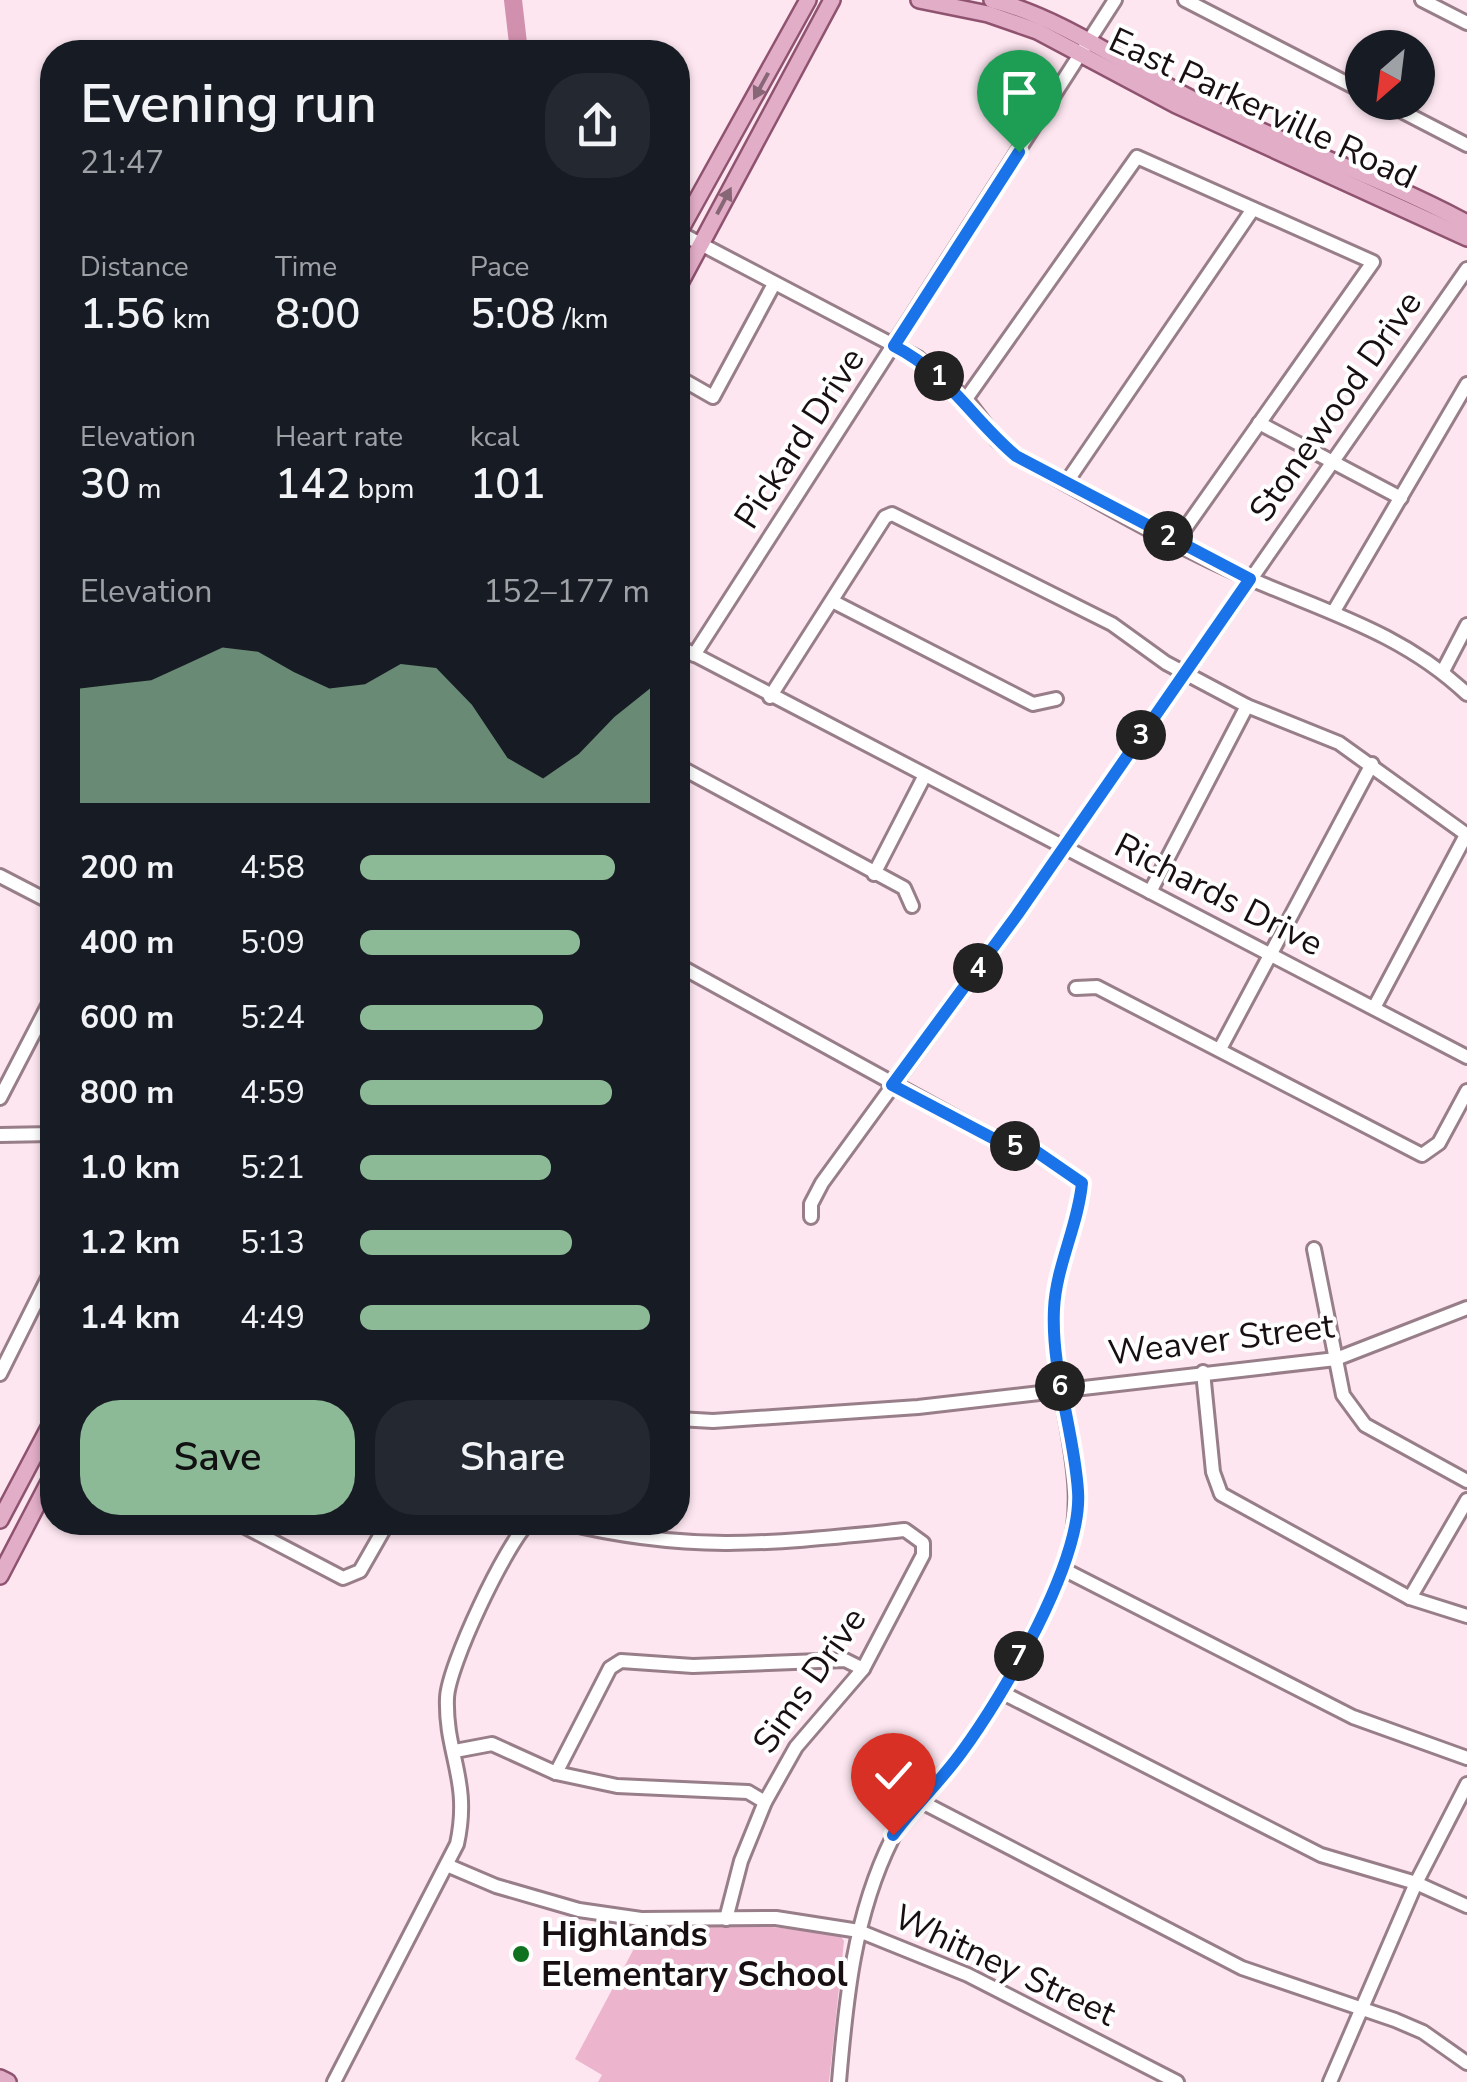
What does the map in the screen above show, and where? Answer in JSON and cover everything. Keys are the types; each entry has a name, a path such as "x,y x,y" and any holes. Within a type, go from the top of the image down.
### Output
{"main road":[{"path":"690,211 808,0"},
{"path":"690,264 832,0"},
{"name":"East Parkerville Road","path":"919,0 1016,24 1085,50 1197,102 1396,185 1467,223"},
{"name":"East Parkerville Road","path":"992,0 1034,14 1085,50 1232,132 1467,238"},
{"path":"0,1520 40,1446"},
{"path":"0,1576 40,1499"},
{"path":"0,2078 8,2082"}],"street":[{"name":"Pickard Drive","path":"694,655 1115,0"},
{"path":"1185,0 1345,82"},
{"path":"1422,0 1467,23"},
{"path":"1419,120 1467,145"},
{"path":"966,400 1137,158 1373,262 1177,540"},
{"path":"1066,483 1253,209"},
{"path":"690,239 918,358 966,400 997,440 1066,483 1250,579 1394,638 1443,671 1467,694"},
{"name":"Stonewood Drive","path":"811,1217 811,1204 822,1183 1467,269"},
{"path":"690,384 713,397 774,284"},
{"path":"1334,611 1467,384"},
{"path":"1259,423 1400,498"},
{"path":"770,697 885,518 898,516 1078,606 1247,706 1340,743 1467,835 1374,1006"},
{"path":"832,601 1033,704 1056,699"},
{"path":"1443,671 1467,625"},
{"name":"Richards Drive","path":"690,653 1467,1057"},
{"path":"1150,892 1247,706"},
{"path":"1220,1049 1372,764"},
{"path":"690,773 904,888 912,906"},
{"path":"874,874 925,776"},
{"path":"0,876 40,897"},
{"path":"690,972 1000,1142 1037,1152 1082,1183 1054,1310 1061,1391 1078,1493 1063,1569 1001,1692 961,1753 918,1800 893,1835 867,1896 851,1968 839,2081 856,2082"},
{"path":"1076,988 1097,988 1422,1155 1439,1143 1467,1091"},
{"path":"0,1098 40,1021"},
{"path":"0,1136 40,1134"},
{"path":"1314,1249 1343,1395 1365,1425 1467,1481"},
{"path":"0,1374 40,1294"},
{"name":"Weaver Street","path":"690,1419 918,1407 1336,1359 1467,1308"},
{"path":"1202,1372 1214,1472 1222,1494 1410,1598 1467,1616"},
{"path":"1410,1598 1467,1500"},
{"name":"Sims Drive","path":"620,1535 651,1542 718,1547 905,1530 923,1542 923,1555 862,1668 796,1747 764,1802 726,1919"},
{"path":"261,1535 343,1578 360,1571 381,1535"},
{"path":"334,2082 449,1866 464,1812 447,1695 454,1659 522,1535"},
{"path":"1063,1569 1353,1717 1467,1758"},
{"path":"556,1773 610,1668 621,1662 693,1666 845,1660 862,1668"},
{"path":"1001,1692 1321,1856 1416,1883 1467,1906"},
{"path":"455,1750 492,1744 556,1773 617,1786 748,1792 764,1802"},
{"path":"1330,2082 1416,1883 1467,1784"},
{"path":"918,1800 1242,1968 1422,2032 1467,2063"},
{"name":"Whitney Street","path":"449,1866 496,1886 579,1910 642,1919 776,1918 860,1931 968,1975 1178,2082"}],"shaded area":[{"path":"734,1923 839,1934 844,1941 829,2082 598,2082 602,2075 575,2059 646,1926"}],"waterway":[{"path":"513,0 518,40"}],"place":[{"name":"Highlands Elementary School","path":"521,1954"}],"route":[{"path":"893,1835 918,1800 961,1753 1001,1692 1063,1569 1073,1536 1078,1493 1061,1391 1054,1310 1057,1282 1071,1240 1082,1183 1037,1152 1000,1142 892,1085 1017,915 1250,579 1016,456 997,440 966,400 918,358 894,346 1019,152"}]}
